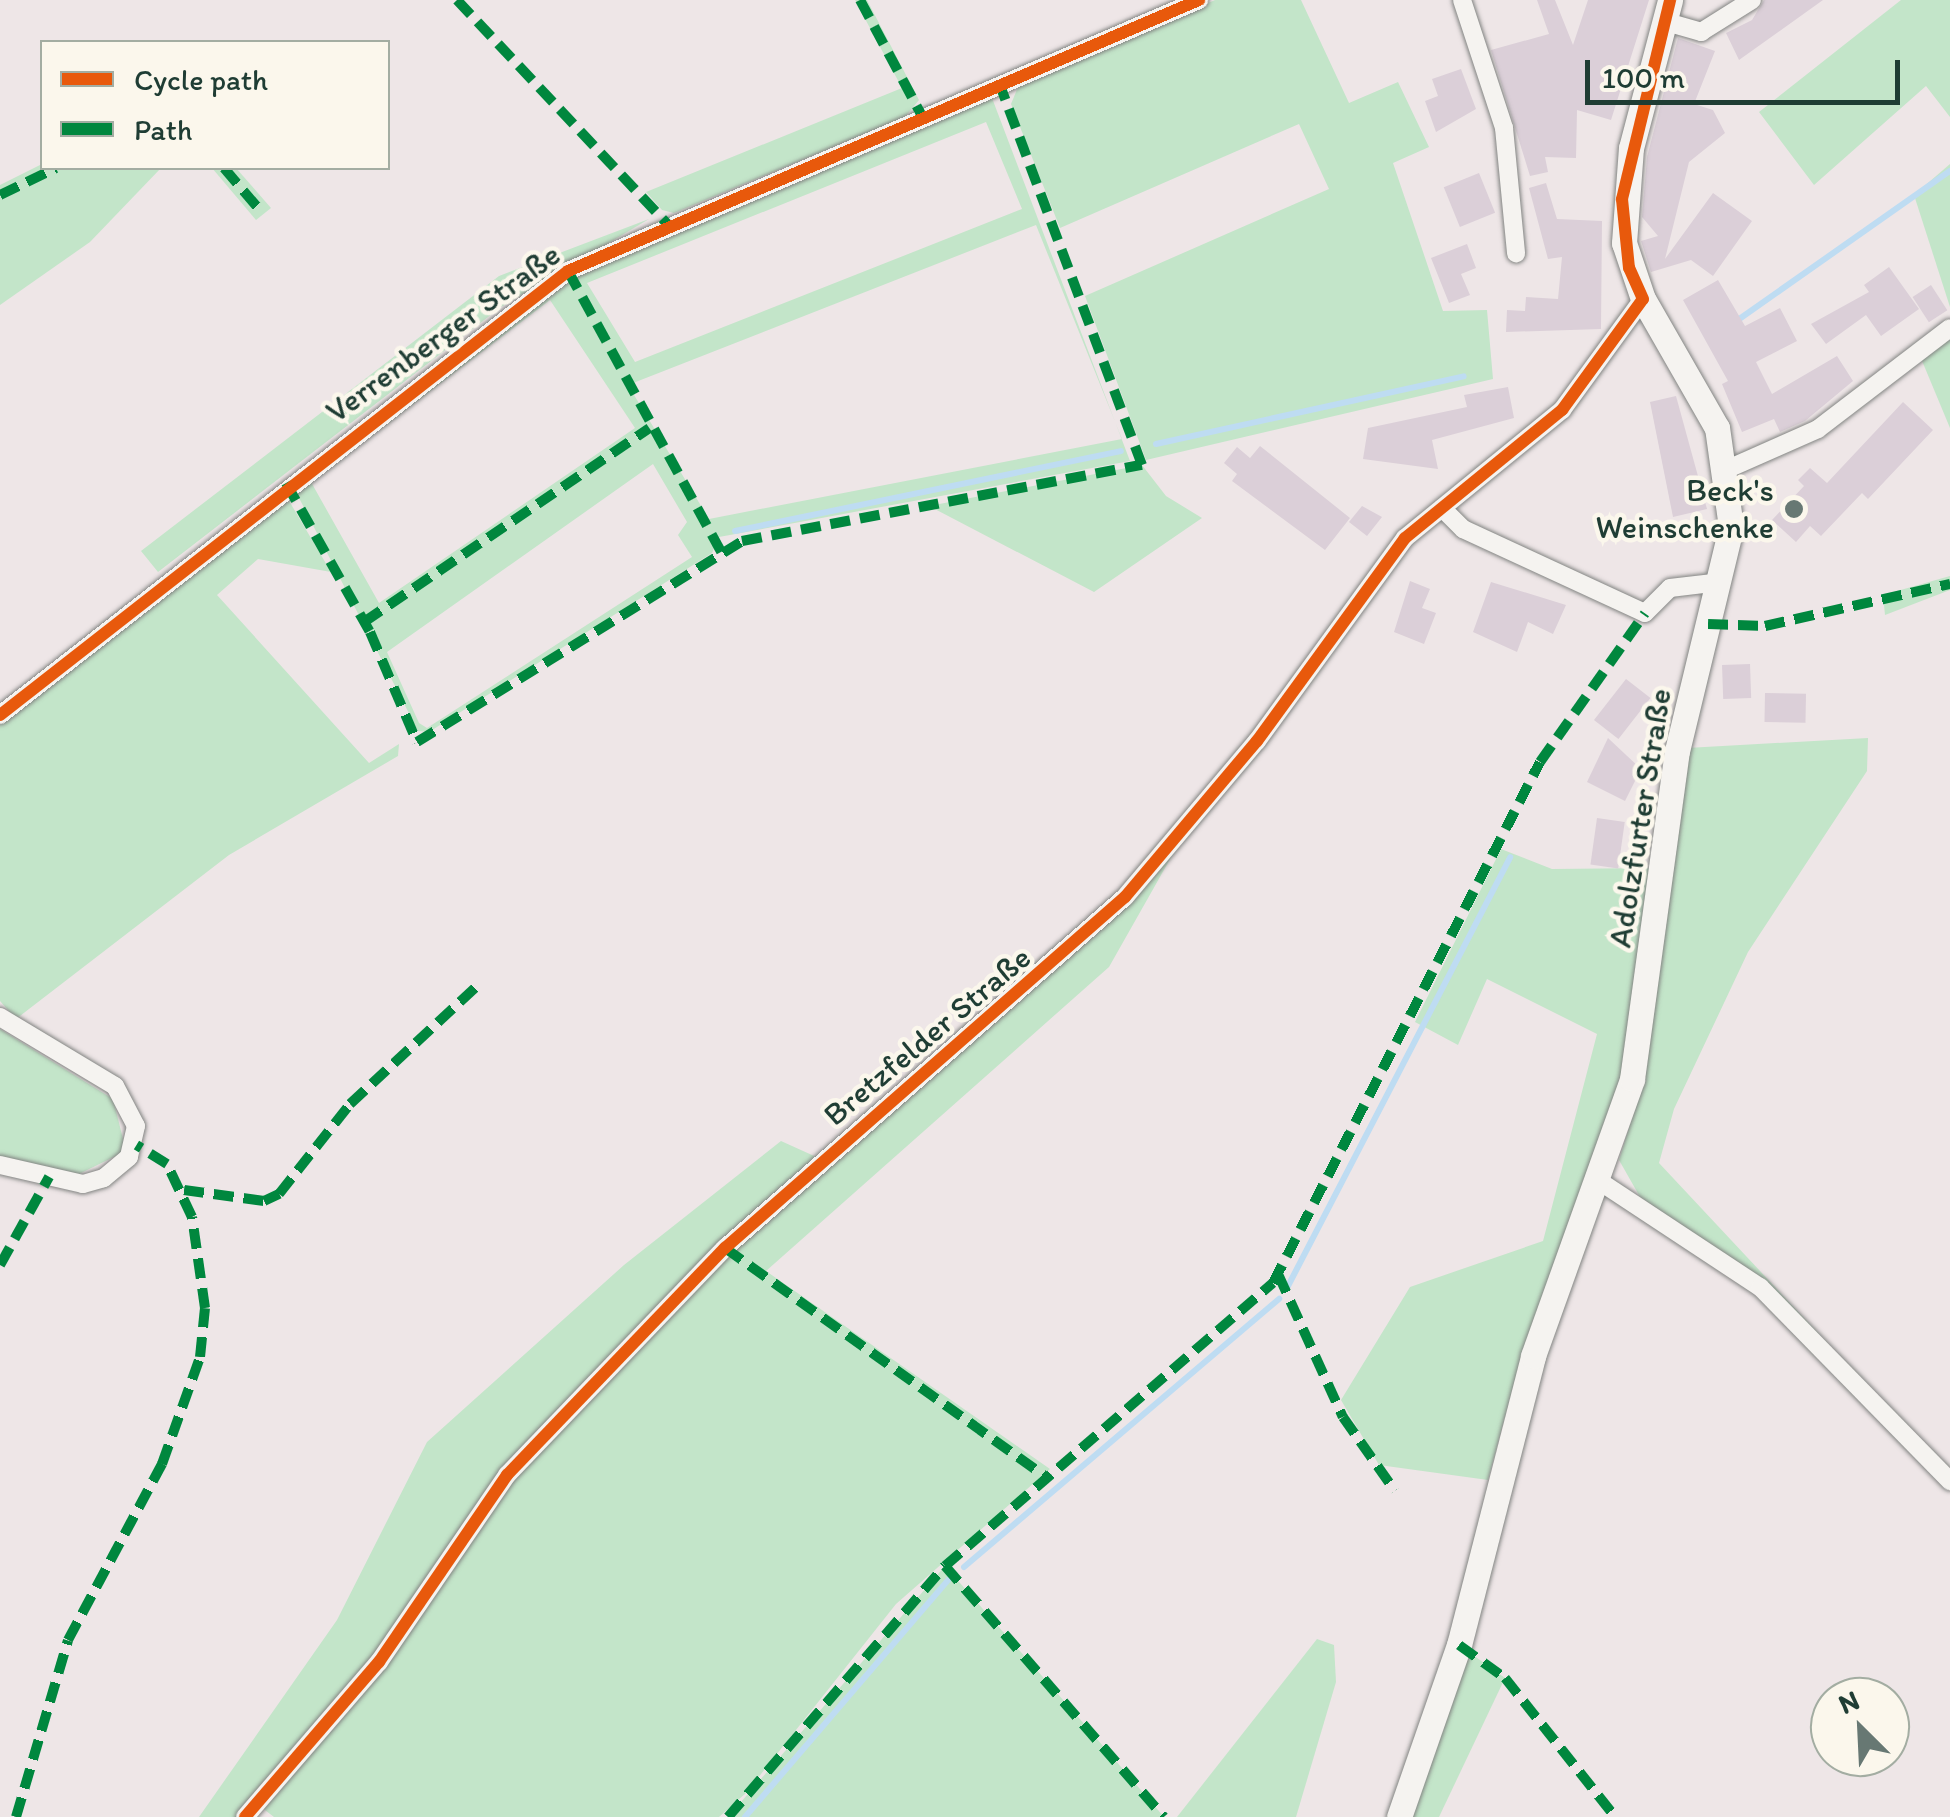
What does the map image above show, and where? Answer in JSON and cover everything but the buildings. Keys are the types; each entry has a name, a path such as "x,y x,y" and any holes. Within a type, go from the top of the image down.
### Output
{"main road":[{"name":"Adolzfurter Straße","path":"1399,1817 1458,1645 1533,1356 1599,1181 1632,1080 1677,751 1720,582 1730,468 1699,388 1643,298 1629,268 1622,200 1666,10"}],"street":[{"name":"Verrenberger Straße","path":"0,715 568,271 1198,0"},
{"path":"1462,0 1504,128 1516,253"},
{"path":"1666,10 1701,32 1752,0"},
{"name":"Bretzfelder Straße","path":"245,1817 368,1678 506,1475 725,1248 1125,897 1258,741 1405,538 1562,410 1643,298"},
{"path":"1730,468 1818,429 1950,328"},
{"path":"1442,508 1463,529 1645,613 1670,588 1720,582"},
{"path":"0,1018 115,1086 136,1126 129,1157 104,1178 83,1184 0,1165"},
{"path":"1599,1181 1760,1286 1950,1481"}],"green space":[{"path":"855,0 867,0 919,100 905,117 674,213 662,210 646,192 902,88"},
{"path":"1215,0 1301,0 1349,103 1398,82 1429,147 1393,163 1443,311 1487,310 1493,379 1146,460 1085,296 1329,189 1299,124 1060,228 1011,104 1018,87"},
{"path":"1901,0 1950,0 1950,117 1926,86 1814,185 1759,112"},
{"path":"992,98 1115,422 1036,225 628,385 709,519 1122,439 1130,461 719,537 712,553 429,732 418,731 296,492 577,275","holes":["986,122 1022,209 635,362 587,283","550,300 635,428 379,603 311,482","653,464 687,522 678,535 692,557 427,728 419,723 387,652"]},
{"path":"1950,164 1950,307 1914,195"},
{"path":"40,165 40,170 159,170 90,242 0,305 0,185"},
{"path":"214,170 238,170 271,208 256,220"},
{"path":"649,219 501,307 158,572 141,551 499,276"},
{"path":"1950,335 1950,428 1920,356"},
{"path":"1142,465 1166,496 1202,518 1094,592 929,506"},
{"path":"285,494 331,572 258,559 217,595 369,763 399,744 398,756 229,855 16,1019 0,1001 0,725"},
{"path":"1950,576 1950,590 1885,615 1883,595"},
{"path":"1868,738 1867,771 1748,952 1674,1109 1659,1163 1934,1457 1767,1284 1640,1197 1619,1160 1643,1082 1687,748"},
{"path":"1186,831 1109,967 766,1271 1050,1469 896,1604 746,1793 719,1817 274,1817 257,1804 245,1817 199,1817 337,1620 427,1442 624,1265 781,1141 823,1160"},
{"path":"1501,849 1552,869 1653,868 1621,1080 1522,1354 1488,1480 1379,1465 1341,1400 1410,1287 1543,1241 1597,1034 1487,979 1458,1045 1415,1022"},
{"path":"0,1029 113,1099 126,1151 79,1174 0,1157"},
{"path":"945,1566 1079,1718 1164,1817 728,1817"},
{"path":"1317,1639 1334,1645 1336,1682 1296,1817 1177,1817"},
{"path":"1459,1645 1505,1678 1439,1817 1399,1817"}],"waterway":[{"path":"1735,322 1950,171"},
{"path":"1156,444 1464,376"},
{"path":"735,531 1121,451"},
{"path":"1288,1286 1510,857"},
{"path":"964,1567 1279,1299"},
{"path":"745,1817 948,1580"}],"marked path":[{"path":"457,0 668,225"},
{"path":"860,0 923,118"},
{"path":"286,483 370,632 417,742 742,541 1142,465 1000,86"},
{"path":"0,195 52,170"},
{"path":"226,170 258,208"},
{"path":"568,271 721,552"},
{"path":"364,622 649,428"},
{"path":"1708,624 1765,626 1950,584"},
{"path":"728,1817 945,1566 1273,1283 1540,762 1645,613"},
{"path":"184,1190 264,1201 279,1194 350,1104 475,988"},
{"path":"16,1817 68,1640 162,1464 200,1357 205,1308 192,1217 167,1164 136,1145"},
{"path":"0,1265 49,1177"},
{"path":"725,1248 1049,1479"},
{"path":"1278,1274 1343,1417 1395,1491"},
{"path":"945,1566 1164,1817"},
{"path":"1459,1645 1505,1678 1615,1817"}],"cycle path":[{"path":"0,715 568,271 1199,0"},
{"path":"245,1817 379,1662 507,1475 725,1248 1125,897 1257,741 1405,538 1562,410 1643,299 1629,268 1622,199 1670,0"}],"place":[{"name":"Beck's Weinschenke","path":"1794,509"}]}
